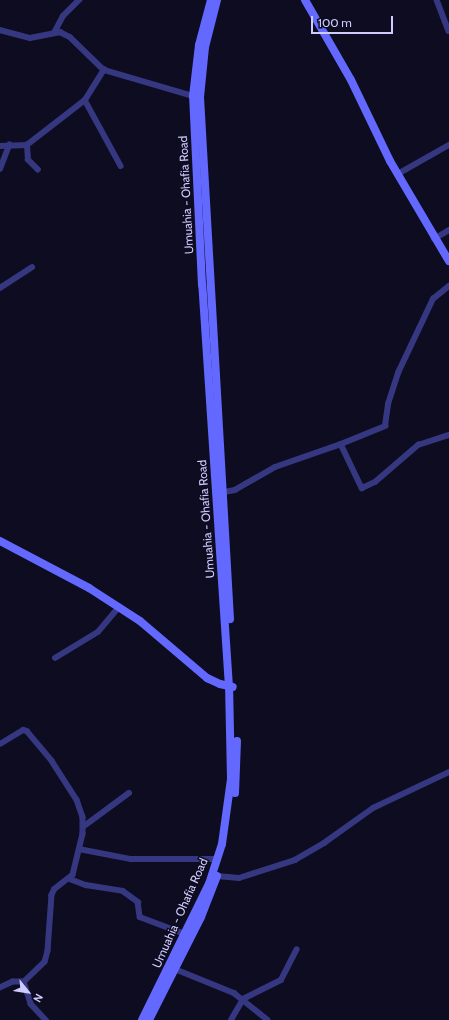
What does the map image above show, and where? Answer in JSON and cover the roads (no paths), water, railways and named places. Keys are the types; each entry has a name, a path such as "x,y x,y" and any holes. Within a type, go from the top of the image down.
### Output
{"main road":[{"name":"Umuahia - Ohafia Road","path":"142,1020 185,934 218,860 226,820 231,779 232,687 224,492 197,126 193,96 199,45 211,0"},
{"name":"Umuahia - Ohafia Road","path":"149,1020 175,969 217,876 230,826 237,775 197,126 201,71 217,0"},
{"path":"305,0 351,80 376,135 425,217 434,239 449,261"},
{"path":"0,541 89,588 140,621 207,678 232,687"}],"street":[{"path":"54,33 63,16 79,0"},
{"path":"437,0 449,32"},
{"path":"0,30 30,38 60,32 70,37 104,70 193,96"},
{"path":"0,146 27,145 85,100 104,70"},
{"path":"85,100 121,166"},
{"path":"0,169 9,145"},
{"path":"27,145 28,160 38,170"},
{"path":"398,174 449,145"},
{"path":"434,239 449,230"},
{"path":"0,288 32,267"},
{"path":"224,492 234,490 282,464 341,444 385,426 388,404 398,373 433,300 449,286"},
{"path":"341,444 362,488 375,482 418,445 449,435"},
{"path":"55,658 98,632 119,607"},
{"path":"0,744 23,730 27,730 52,761 77,800 83,817 83,827 79,849 70,879 55,889 52,895 48,951 45,962 24,982 13,982 0,988"},
{"path":"217,876 239,878 295,860 324,843 373,808 449,772"},
{"path":"83,827 129,793"},
{"path":"79,849 131,859 218,860"},
{"path":"70,879 86,885 123,891 138,902 140,916 185,934"},
{"path":"231,1020 243,999 281,980 296,950"},
{"path":"175,969 243,999 268,1020"},
{"path":"24,982 31,1004 46,1020"}]}
